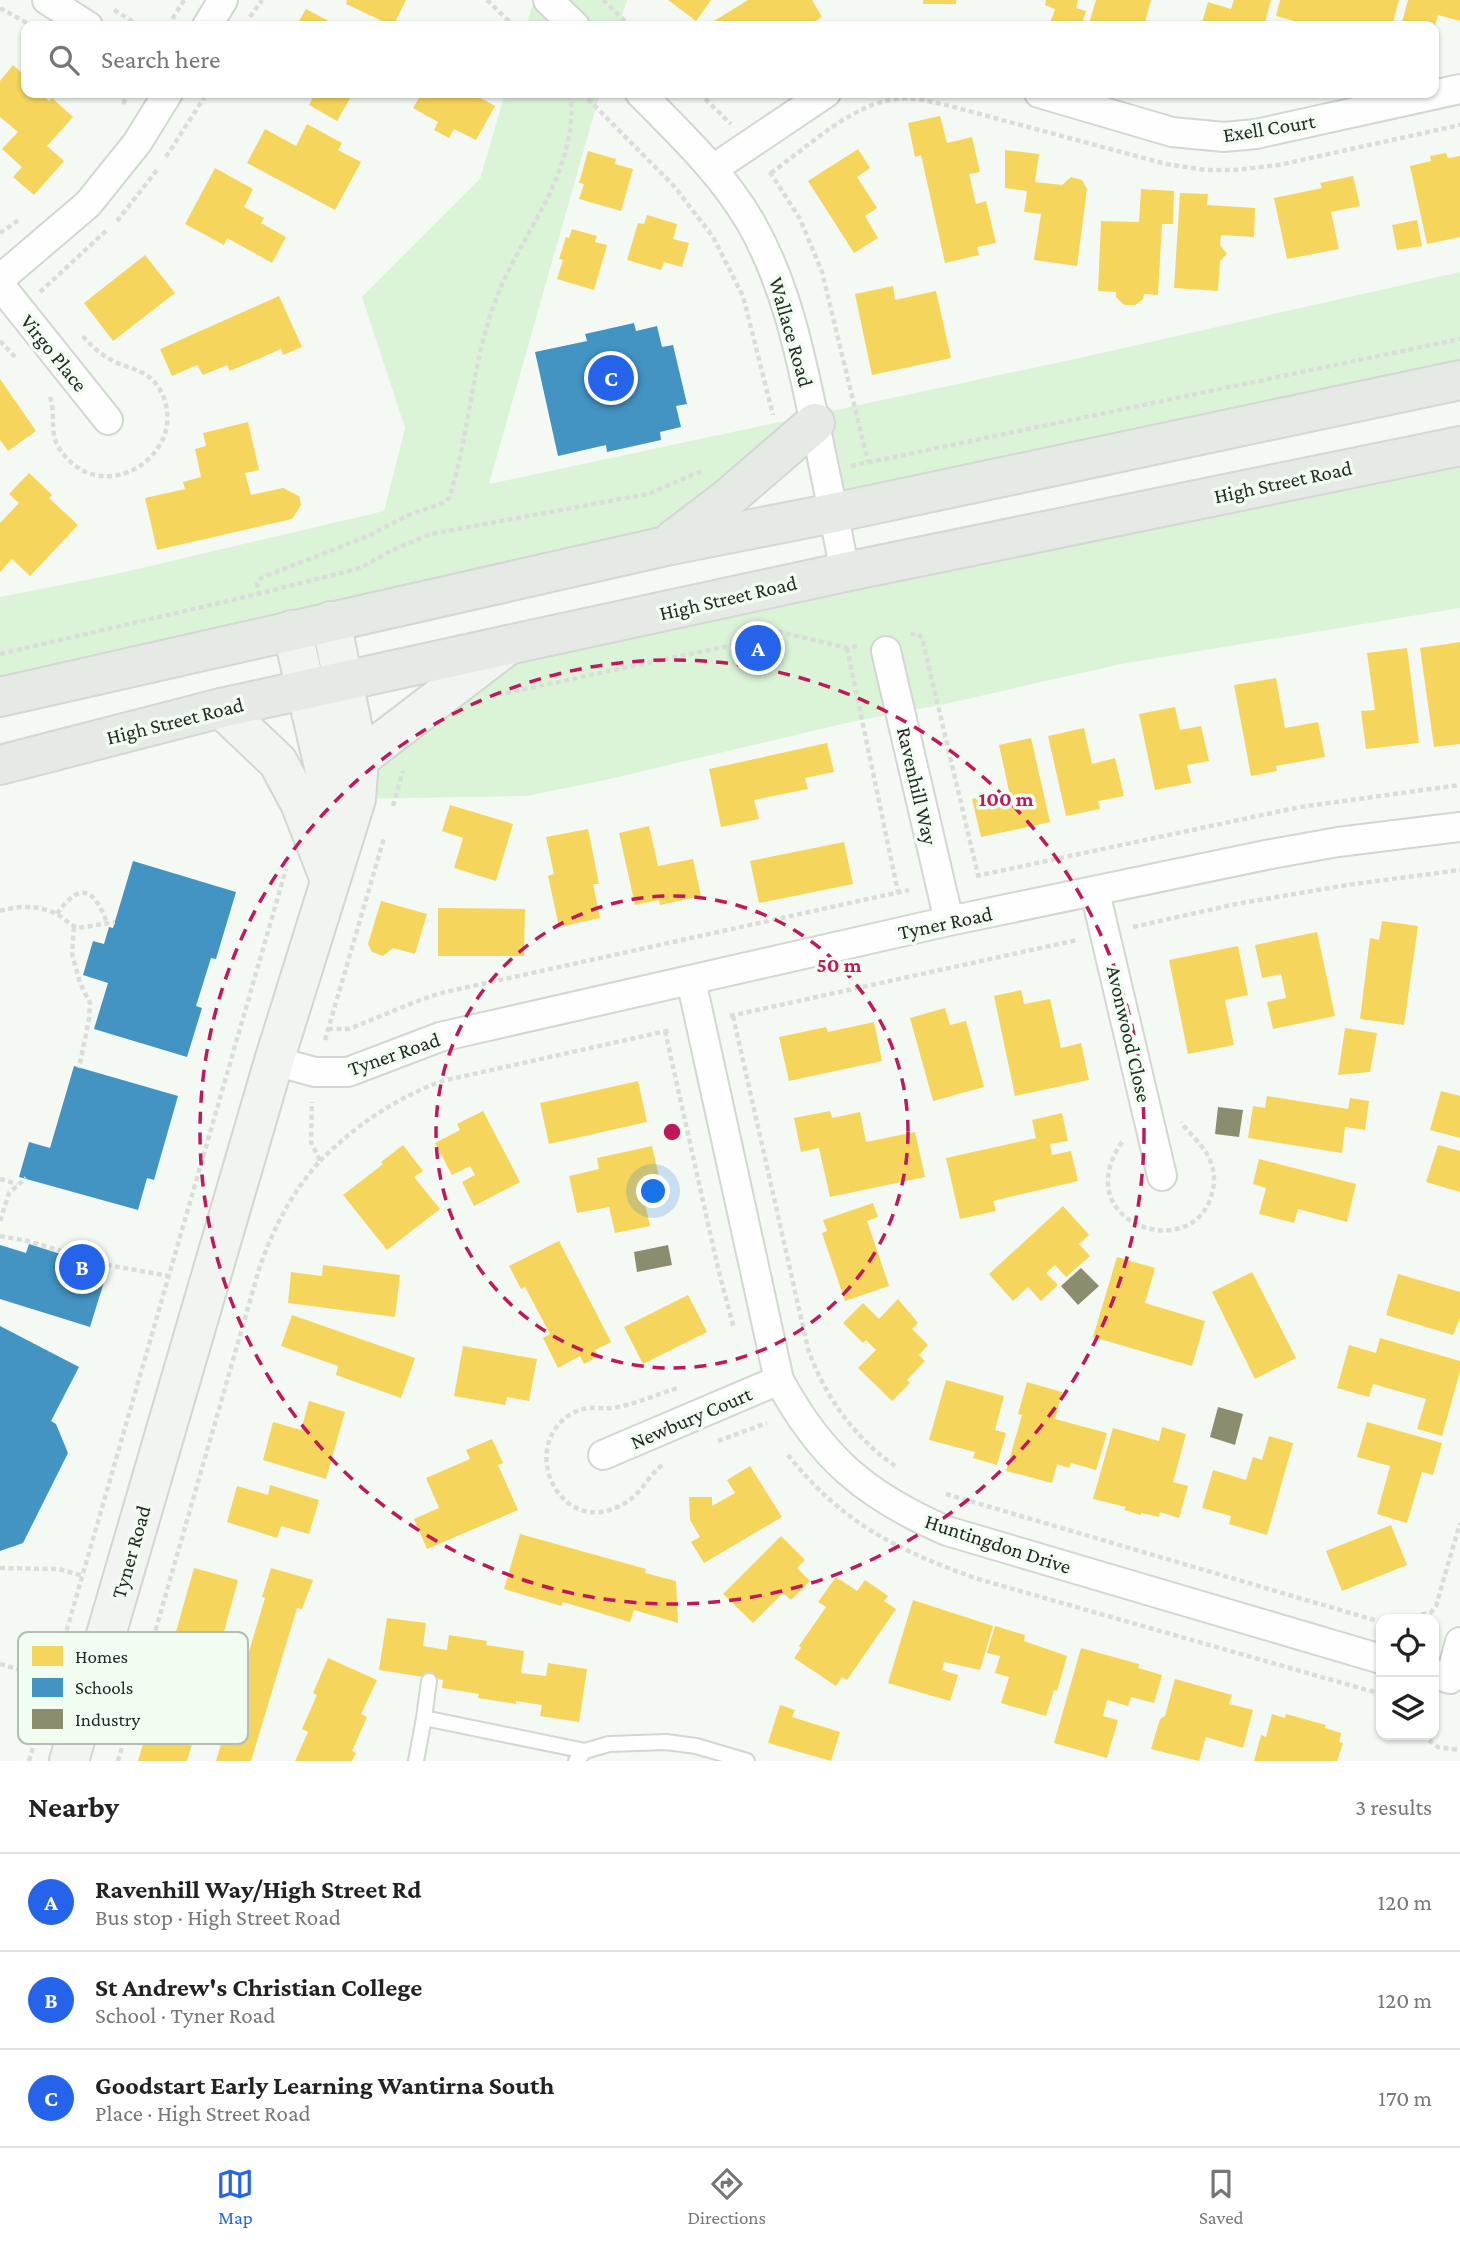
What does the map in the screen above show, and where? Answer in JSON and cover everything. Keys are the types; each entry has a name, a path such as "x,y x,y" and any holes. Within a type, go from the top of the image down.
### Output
{"main road":[{"path":"0,697 666,546 1460,380"},
{"path":"666,546 727,499 815,423"},
{"name":"High Street Road","path":"0,765 221,708 508,645 845,572 1460,446"},
{"name":"Tyner Road","path":"107,1632 274,1062 356,799 359,759 331,621"},
{"path":"292,630 343,837"},
{"path":"359,759 508,645"},
{"path":"221,708 278,762 300,803 330,880"},
{"name":"Tyner Road","path":"69,1761 74,1744"}],"street":[{"path":"47,0 80,21"},
{"path":"210,21 223,0"},
{"path":"548,0 570,21"},
{"name":"Exell Court","path":"1439,94 1460,89"},
{"path":"0,279 88,204 137,143 165,98"},
{"name":"Wallace Road","path":"645,98 713,169 751,223 776,274 795,332 845,572"},
{"path":"713,169 819,98"},
{"name":"Exell Court","path":"1056,98 1172,132 1224,137 1256,134 1419,98"},
{"name":"Virgo Place","path":"0,285 108,421"},
{"name":"Ravenhill Way","path":"882,644 949,921"},
{"name":"Tyner Road","path":"274,1062 316,1072 348,1072 440,1037 949,921 1270,854 1338,842 1460,827"},
{"name":"Avonwood Close","path":"1095,892 1162,1176"},
{"name":"Huntingdon Drive","path":"691,980 779,1380 809,1430 830,1454 871,1491 919,1519 947,1531 1376,1658"},
{"name":"Newbury Court","path":"603,1455 779,1380"},
{"path":"1439,1676 1450,1679 1460,1642"}],"lane":[{"path":"416,1761 429,1681"},
{"path":"424,1718 580,1756 609,1744 681,1743 747,1761"}],"path":[{"path":"171,21 184,0"},
{"path":"248,20 262,0"},
{"path":"487,0 509,21"},
{"path":"603,0 625,21"},
{"path":"109,7 132,21"},
{"path":"0,8 23,21"},
{"path":"117,115 126,98"},
{"path":"258,594 257,584 261,578 368,536 406,516 446,502 449,498 459,464 483,340 492,309 511,265 540,215 562,161 571,122 570,98"},
{"path":"587,98 673,185 713,237 743,296 774,422"},
{"path":"704,98 737,130"},
{"path":"765,165 800,219 822,272 868,462"},
{"path":"0,233 27,215"},
{"path":"861,463 1460,339"},
{"path":"0,654 360,568 392,550 431,534 648,494 711,466"},
{"path":"502,694 742,643 756,634 772,630 847,648 882,644 916,633 922,638 978,875"},
{"path":"847,648 898,892"},
{"path":"390,818 405,765"},
{"path":"968,878 1300,807 1460,785"},
{"path":"325,1040 386,831"},
{"path":"66,1632 286,864"},
{"path":"1124,929 1236,904 1347,885 1460,870"},
{"path":"328,1028 348,1029 442,993 909,890"},
{"path":"57,914 75,893 86,893 101,905 107,923"},
{"path":"0,911 15,906 33,907 57,914 74,926 90,927 115,922"},
{"path":"74,926 72,954 80,983 90,1003 79,1068"},
{"path":"725,1017 1088,937"},
{"path":"733,1016 808,1349 818,1378 858,1435 899,1469"},
{"path":"155,1632 260,1266 286,1208 306,1176 347,1134 380,1110 418,1090 442,1081 676,1029"},
{"path":"665,1031 718,1268 737,1339"},
{"path":"312,1102 312,1142 320,1161"},
{"path":"0,1221 9,1193 26,1178"},
{"path":"0,1179 17,1184"},
{"path":"0,1236 28,1241 108,1265 169,1276"},
{"path":"938,1491 965,1502 1376,1621"},
{"path":"1424,1614 1431,1612 1436,1606 1460,1523"},
{"path":"0,1568 58,1569 83,1576"},
{"path":"0,1664 18,1669"},
{"path":"1429,1740 1438,1747 1460,1750"},
{"path":"29,1761 34,1744"},
{"path":"118,1761 123,1744"}],"green space":[{"path":"534,0 627,0 621,21 528,21"},
{"path":"504,98 599,98 489,484 1070,360 1460,272 1460,380 833,513 815,424 666,546 0,697 0,597 116,574 384,511 405,428 362,297 480,179"},
{"path":"1460,446 1460,608 1121,664 527,796 356,799 358,785 508,645"}],"building: Homes":[{"path":"347,0 406,0 396,21 382,21 346,4"},
{"path":"668,0 711,0 696,21"},
{"path":"748,0 812,0 822,17 815,21 714,21"},
{"path":"923,0 956,0 956,4 923,4"},
{"path":"1046,0 1078,0 1076,8 1086,11 1083,21 1051,21 1055,9 1045,5"},
{"path":"1096,0 1151,0 1145,21 1090,20"},
{"path":"1234,0 1271,0 1265,21 1202,21 1208,2 1231,9"},
{"path":"1280,0 1399,0 1393,21 1294,21 1276,16"},
{"path":"1408,0 1460,0 1460,21 1438,15 1436,21 1402,21"},
{"path":"306,9 329,21 299,21"},
{"path":"13,65 21,72 21,98 46,98 49,101 52,98 73,117 47,146 64,161 34,195 13,177 22,167 2,149 18,132 0,117 0,81"},
{"path":"312,98 350,98 337,121 309,105"},
{"path":"419,98 480,98 495,106 476,140 454,129 449,138 434,130 438,122 413,108"},
{"path":"940,116 947,143 972,137 980,172 969,174 976,204 986,201 996,243 977,247 979,255 945,263 921,155 915,157 908,123"},
{"path":"307,124 342,143 338,150 361,162 335,210 247,163 265,129 296,146"},
{"path":"858,149 870,168 857,177 877,208 865,216 878,238 854,253 808,181"},
{"path":"1005,150 1039,154 1035,182 1062,185 1071,177 1082,180 1087,189 1077,266 1034,260 1041,214 1024,212 1027,191 1005,188"},
{"path":"588,151 616,159 615,164 633,169 621,211 579,199 584,184 579,183"},
{"path":"1446,153 1448,158 1460,156 1460,237 1427,244 1410,166 1431,161 1430,156"},
{"path":"215,168 253,189 244,207 264,218 261,223 286,237 272,263 227,238 224,245 185,224"},
{"path":"1353,176 1360,206 1331,212 1339,249 1287,259 1274,198 1322,188 1320,183"},
{"path":"1141,189 1174,191 1173,224 1162,224 1158,295 1144,294 1143,299 1135,305 1124,305 1116,297 1116,292 1098,291 1101,221 1139,222"},
{"path":"1180,193 1208,194 1207,205 1255,208 1254,237 1221,235 1220,245 1227,254 1220,261 1218,291 1174,288"},
{"path":"647,215 677,224 673,239 689,243 682,267 664,262 661,270 627,260 638,223 644,224"},
{"path":"1417,220 1422,246 1397,250 1392,225"},
{"path":"572,229 597,236 595,242 607,245 594,290 557,279 563,260 559,259 566,237 569,238"},
{"path":"145,255 175,293 113,341 84,303"},
{"path":"893,286 895,300 936,291 951,358 872,375 855,294"},
{"path":"279,296 302,347 283,355 281,349 230,371 227,365 203,375 197,365 172,376 160,349"},
{"path":"0,379 36,431 8,451 0,440"},
{"path":"248,422 259,470 245,473 251,495 283,488 299,496 301,505 292,519 157,550 145,498 185,489 183,482 201,477 195,449 206,446 203,433"},
{"path":"29,473 52,495 49,498 78,525 30,576 12,559 0,572 0,523 19,503 9,494"},
{"path":"1460,642 1460,744 1434,747 1420,648"},
{"path":"1407,648 1419,743 1366,749 1361,711 1375,710 1367,653"},
{"path":"1276,678 1285,728 1318,722 1325,757 1276,766 1277,771 1251,776 1234,685"},
{"path":"1175,707 1180,730 1201,726 1209,761 1187,765 1191,783 1155,790 1139,714"},
{"path":"1084,728 1092,764 1115,758 1124,796 1098,801 1100,809 1066,816 1048,736"},
{"path":"1031,738 1050,822 981,837 972,799 1009,791 999,745"},
{"path":"827,743 834,772 805,778 808,789 754,800 759,819 721,827 709,769"},
{"path":"450,805 513,824 496,881 454,868 463,838 442,831"},
{"path":"649,826 658,866 693,859 701,896 660,905 659,900 635,905 619,833"},
{"path":"588,829 599,884 593,884 600,918 559,927 548,876 554,874 546,837"},
{"path":"844,842 853,884 759,903 750,861"},
{"path":"381,901 427,914 415,954 393,948 383,956 372,952 368,944"},
{"path":"438,908 525,909 524,956 438,956"},
{"path":"1382,921 1418,926 1404,1025 1360,1019 1370,938 1379,940"},
{"path":"1317,932 1335,1016 1273,1029 1267,1002 1286,998 1281,974 1262,978 1255,945"},
{"path":"1238,946 1248,995 1225,1000 1234,1045 1188,1054 1169,960"},
{"path":"1021,990 1024,1004 1050,999 1061,1048 1081,1043 1089,1080 1015,1096 994,996"},
{"path":"945,1008 950,1025 966,1021 984,1087 933,1101 910,1018"},
{"path":"874,1022 882,1061 789,1081 779,1037 826,1027 828,1032"},
{"path":"1345,1028 1377,1033 1370,1072 1338,1075"},
{"path":"638,1081 647,1122 549,1144 540,1103"},
{"path":"1441,1091 1460,1096 1460,1138 1430,1130"},
{"path":"1267,1096 1348,1109 1350,1098 1369,1101 1365,1130 1345,1127 1342,1153 1248,1138 1253,1106 1265,1108"},
{"path":"483,1111 520,1182 474,1206 462,1182 475,1175 470,1166 452,1175 435,1143 460,1130 457,1124"},
{"path":"830,1111 832,1118 860,1112 866,1142 915,1132 925,1177 830,1197 819,1148 801,1152 794,1118"},
{"path":"1062,1113 1068,1141 1050,1144 1052,1155 1071,1151 1078,1181 993,1201 996,1211 960,1219 946,1158 1036,1138 1032,1120"},
{"path":"403,1145 423,1171 414,1177 440,1209 387,1250 343,1195"},
{"path":"1438,1145 1460,1151 1460,1192 1426,1182"},
{"path":"652,1146 660,1181 641,1185 650,1226 615,1233 609,1207 577,1213 569,1176 599,1169 597,1158"},
{"path":"1259,1159 1356,1184 1347,1222 1298,1209 1294,1223 1259,1214 1266,1188 1253,1184"},
{"path":"873,1203 878,1217 867,1221 889,1286 845,1301 822,1233 827,1231 823,1220"},
{"path":"1063,1206 1089,1235 1079,1244 1090,1256 1066,1277 1055,1265 1046,1273 1058,1285 1041,1301 1028,1287 1013,1301 989,1274"},
{"path":"559,1241 611,1342 595,1350 599,1356 584,1364 580,1356 558,1368 543,1338 550,1334 525,1287 521,1289 509,1266"},
{"path":"1117,1257 1155,1268 1145,1303 1205,1321 1192,1366 1093,1337"},
{"path":"323,1265 400,1275 395,1317 288,1303 291,1272 322,1276"},
{"path":"1252,1272 1296,1358 1255,1379 1212,1292"},
{"path":"1398,1274 1460,1292 1460,1318 1453,1335 1386,1315"},
{"path":"688,1295 707,1332 643,1364 624,1327"},
{"path":"898,1299 918,1323 912,1329 928,1345 919,1355 925,1361 907,1380 910,1383 892,1401 858,1368 876,1350 866,1340 863,1343 843,1323 863,1303 879,1319"},
{"path":"292,1315 415,1358 401,1398 336,1375 338,1366 281,1346"},
{"path":"1380,1338 1460,1361 1460,1371 1442,1436 1417,1429 1426,1399 1373,1384 1369,1397 1337,1388 1349,1345 1376,1353"},
{"path":"463,1346 537,1359 529,1401 507,1397 505,1405 454,1396"},
{"path":"946,1380 1004,1396 995,1430 1006,1433 997,1465 973,1458 975,1452 929,1440"},
{"path":"1027,1382 1062,1392 1055,1419 1107,1433 1096,1470 1071,1463 1069,1468 1057,1464 1052,1483 1006,1471 1022,1415 1018,1414"},
{"path":"309,1401 345,1412 326,1479 263,1460 273,1422 301,1430"},
{"path":"1367,1422 1442,1443 1433,1475 1422,1472 1407,1523 1377,1514 1390,1466 1357,1457"},
{"path":"1162,1427 1186,1434 1173,1482 1188,1486 1179,1518 1160,1512 1159,1517 1141,1515 1124,1510 1126,1507 1093,1499 1113,1428 1159,1441"},
{"path":"1269,1436 1293,1443 1267,1535 1229,1524 1231,1516 1202,1508 1213,1470 1246,1480 1253,1457 1262,1460"},
{"path":"492,1439 503,1463 498,1465 518,1510 427,1549 414,1519 439,1508 426,1478 470,1459 466,1450"},
{"path":"750,1466 782,1517 704,1563 691,1542 700,1537 690,1520 689,1497 712,1497 712,1506 735,1493 727,1480"},
{"path":"270,1485 319,1500 309,1534 281,1526 277,1538 227,1522 237,1486 268,1495"},
{"path":"1391,1525 1407,1565 1342,1591 1326,1551"},
{"path":"520,1534 646,1569 645,1573 676,1581 678,1623 634,1610 630,1622 563,1602 561,1606 504,1589"},
{"path":"781,1536 805,1560 797,1568 810,1581 791,1600 783,1593 753,1623 723,1594"},
{"path":"194,1568 238,1580 224,1632 176,1632"},
{"path":"271,1568 313,1580 302,1609 297,1608 251,1761 216,1761 221,1744 248,1744 248,1655 265,1598 262,1597"},
{"path":"836,1577 857,1591 865,1580 888,1596 884,1601 896,1609 847,1680 842,1677 836,1686 794,1658 801,1648 799,1646 826,1607 818,1602"},
{"path":"913,1600 993,1626 980,1670 944,1662 942,1670 958,1675 950,1701 888,1683"},
{"path":"387,1618 426,1623 423,1646 447,1650 449,1635 524,1651 521,1673 546,1676 548,1663 587,1669 579,1722 540,1716 542,1705 478,1698 479,1694 442,1688 443,1680 379,1670"},
{"path":"995,1626 1025,1635 1024,1641 1067,1656 1057,1691 1054,1690 1046,1716 1001,1703 1009,1677 995,1673 1000,1656 987,1653"},
{"path":"1081,1648 1139,1664 1138,1668 1162,1675 1154,1703 1131,1697 1128,1706 1107,1700 1103,1716 1118,1720 1107,1758 1054,1743"},
{"path":"328,1658 377,1680 361,1714 367,1717 352,1751 356,1753 352,1761 295,1761 308,1732 302,1729 317,1695 313,1693"},
{"path":"1175,1679 1232,1695 1229,1704 1253,1710 1243,1748 1206,1737 1199,1761 1151,1749 1160,1719 1165,1716"},
{"path":"780,1705 795,1710 792,1717 840,1732 831,1761 768,1743"},
{"path":"1272,1714 1285,1718 1286,1714 1326,1725 1325,1728 1341,1733 1339,1742 1343,1743 1337,1761 1254,1761 1261,1735 1266,1737"},
{"path":"143,1744 192,1744 187,1761 138,1761"}],"building: Schools":[{"path":"634,323 636,331 657,326 662,347 673,345 687,404 676,406 681,427 660,432 661,440 607,452 606,445 558,456 535,352 587,341 585,334"},
{"path":"133,861 236,892 216,959 211,958 196,1006 202,1008 187,1057 94,1029 108,983 83,975 93,941 104,944 109,927 113,928"},
{"path":"74,1066 178,1096 154,1180 147,1178 138,1210 19,1177 29,1142 50,1148"},
{"path":"29,1244 108,1269 90,1327 0,1299 0,1245 26,1253"},
{"path":"0,1326 79,1367 51,1421 56,1424 68,1453 23,1543 0,1551"}],"building: Industry":[{"path":"1218,1107 1243,1110 1239,1137 1215,1134"},
{"path":"668,1245 672,1265 637,1272 634,1252"},
{"path":"1081,1268 1099,1286 1078,1305 1061,1286"},
{"path":"1218,1407 1243,1414 1235,1445 1210,1437"}],"place":[{"name":"Goodstart Early Learning Wantirna South","path":"611,378"},
{"name":"Ravenhill Way/High Street Rd","path":"758,648"},
{"name":"St Andrew's Christian College","path":"82,1267"}]}
